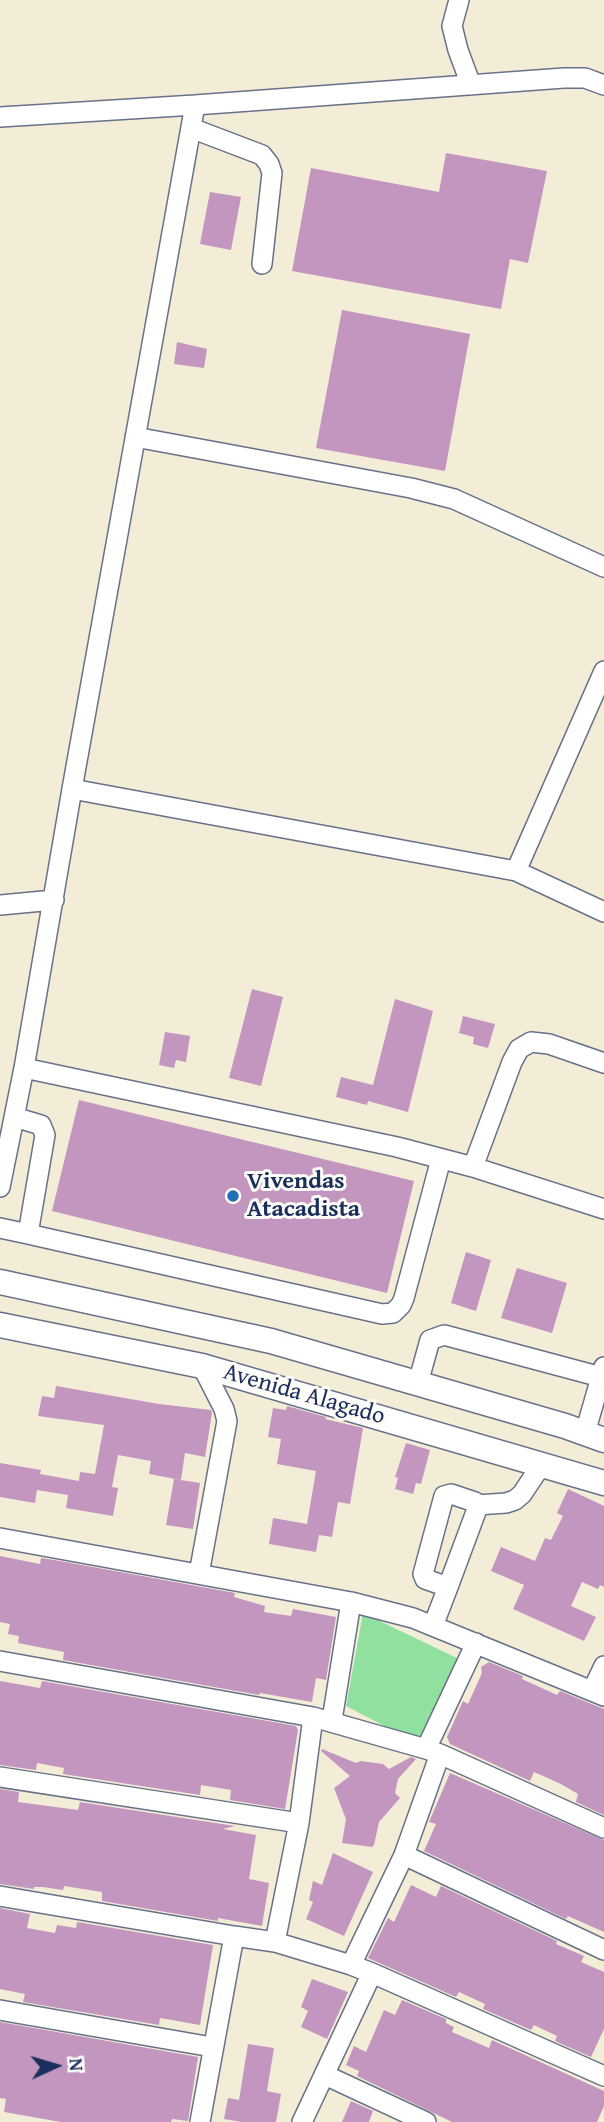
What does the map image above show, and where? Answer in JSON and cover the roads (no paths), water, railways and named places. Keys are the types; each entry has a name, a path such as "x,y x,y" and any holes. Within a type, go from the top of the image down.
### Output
{"main road":[{"name":"Avenida Alagado","path":"0,1282 271,1341 594,1436"},
{"name":"Avenida Alagado","path":"0,1325 202,1366 604,1483"}],"street":[{"path":"460,0 452,26 471,85"},
{"path":"0,117 564,78 584,78 604,85"},
{"path":"0,1187 24,1068 195,105"},
{"path":"191,128 262,155 269,164 272,173 262,264"},
{"path":"135,437 411,488 454,499 604,567"},
{"path":"516,871 604,671"},
{"path":"72,789 516,871 604,912"},
{"path":"0,905 54,900"},
{"path":"473,1167 519,1048 531,1042 549,1044 604,1063"},
{"path":"24,1068 397,1147 473,1167 604,1209"},
{"path":"14,1116 41,1125 45,1135 29,1234"},
{"path":"0,1228 382,1314 393,1312 404,1298 441,1159"},
{"path":"418,1383 430,1340 444,1335 603,1372 594,1436"},
{"path":"199,1574 226,1421 224,1409 202,1366"},
{"path":"448,1587 425,1579 423,1574 444,1496 451,1494 477,1505 506,1503 515,1500 542,1464"},
{"path":"433,1626 477,1505"},
{"path":"0,1538 351,1602 433,1626 598,1694 604,1666"},
{"path":"275,1942 322,1719 351,1602"},
{"path":"351,1965 404,1855 433,1752 477,1643"},
{"path":"0,1661 322,1719 433,1752 604,1828"},
{"path":"0,1777 299,1823"},
{"path":"404,1855 604,1951"},
{"path":"0,1896 275,1942 372,1973 604,2076"},
{"path":"200,2122 234,1936"},
{"path":"302,2122 372,1973"},
{"path":"0,2010 212,2047"},
{"path":"326,2074 426,2122"}],"place":[{"name":"Vivendas Atacadista","path":"233,1196"}]}
